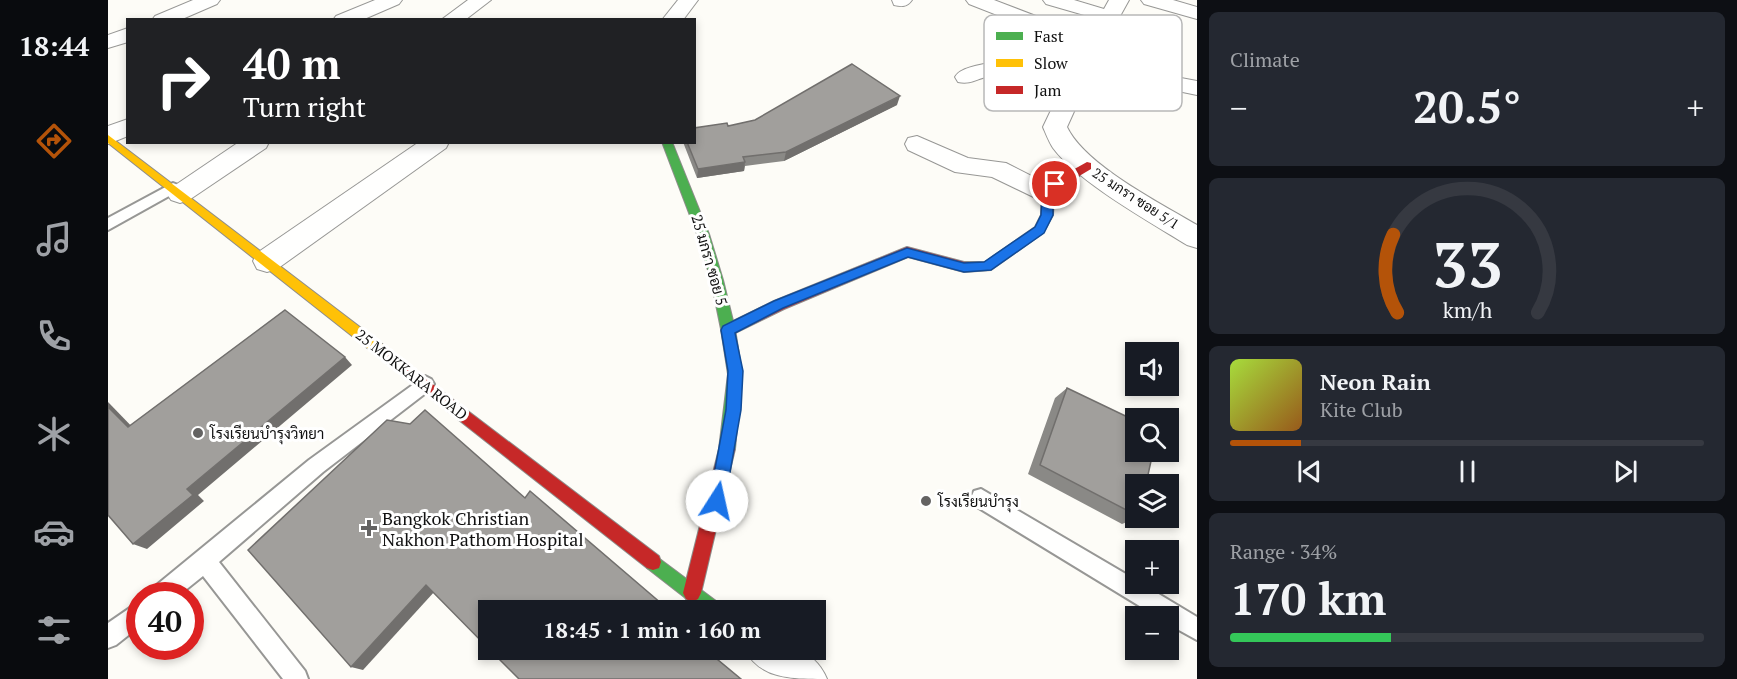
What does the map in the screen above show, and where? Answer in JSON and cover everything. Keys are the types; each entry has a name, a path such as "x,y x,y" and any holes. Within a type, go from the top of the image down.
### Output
{"street":[{"path":"167,18 210,0"},
{"path":"349,18 392,0"},
{"path":"454,18 481,0"},
{"path":"674,18 688,0"},
{"path":"976,0 1015,15"},
{"path":"1053,0 1114,8"},
{"path":"1151,0 1197,13"},
{"path":"108,42 126,35"},
{"path":"966,77 984,70"},
{"name":"25 มกรา ซอย 5/1","path":"1062,111 1055,127 1064,144 1087,166 1137,201 1197,238"},
{"path":"108,137 126,127"},
{"name":"25 MOKKARA ROAD","path":"108,137 701,600"},
{"path":"176,191 254,144"},
{"path":"267,261 434,144"},
{"name":"25 มกรา ซอย 5","path":"668,144 699,218 722,292 735,371 733,410 717,501 692,593"},
{"path":"917,144 964,166 997,169 1048,195"},
{"path":"728,330 779,305 907,252 964,267 987,267 1039,230 1047,215 1048,195 1055,184 1087,166"},
{"path":"779,660 805,679"}],"lane":[{"path":"108,225 176,191"},
{"path":"178,582 316,466 425,384"},
{"path":"981,498 1197,629"},
{"path":"205,561 297,679"},
{"path":"108,637 126,623"}],"building":[{"path":"852,64 900,96 786,152 743,157 745,162 698,169 688,144 696,144 696,128 727,123 728,126 755,120"},
{"path":"285,310 345,357 187,489 193,495 133,544 108,515 108,407 128,427"},
{"path":"1067,388 1125,416 1125,462 1151,462 1148,474 1125,474 1125,509 1040,465"},
{"path":"425,410 525,498 530,491 657,600 478,600 478,638 426,585 351,667 248,550 387,420 410,424"},
{"path":"500,660 718,660 741,679 519,679"}],"traffic: fast":[{"path":"668,144 703,234 717,280 728,329 735,374 727,449"},
{"path":"653,562 701,600"}],"traffic: slow":[{"path":"108,138 385,354"}],"traffic: jam":[{"path":"728,330 779,305 907,252 964,267 987,267 1039,230 1047,215 1048,195 1055,185 1087,166"},
{"path":"385,354 653,562"},
{"path":"692,593 727,449"}],"place":[{"name":"โรงเรียนบำรุงวิทยา","path":"198,433"},
{"name":"โรงเรียนบำรุง","path":"926,501"},
{"name":"Bangkok Christian Nakhon Pathom Hospital","path":"369,528"}],"route":[{"path":"717,501 733,410 735,371 728,330 779,305 907,252 964,267 987,267 1039,230 1047,215 1048,195 1055,184"}]}
